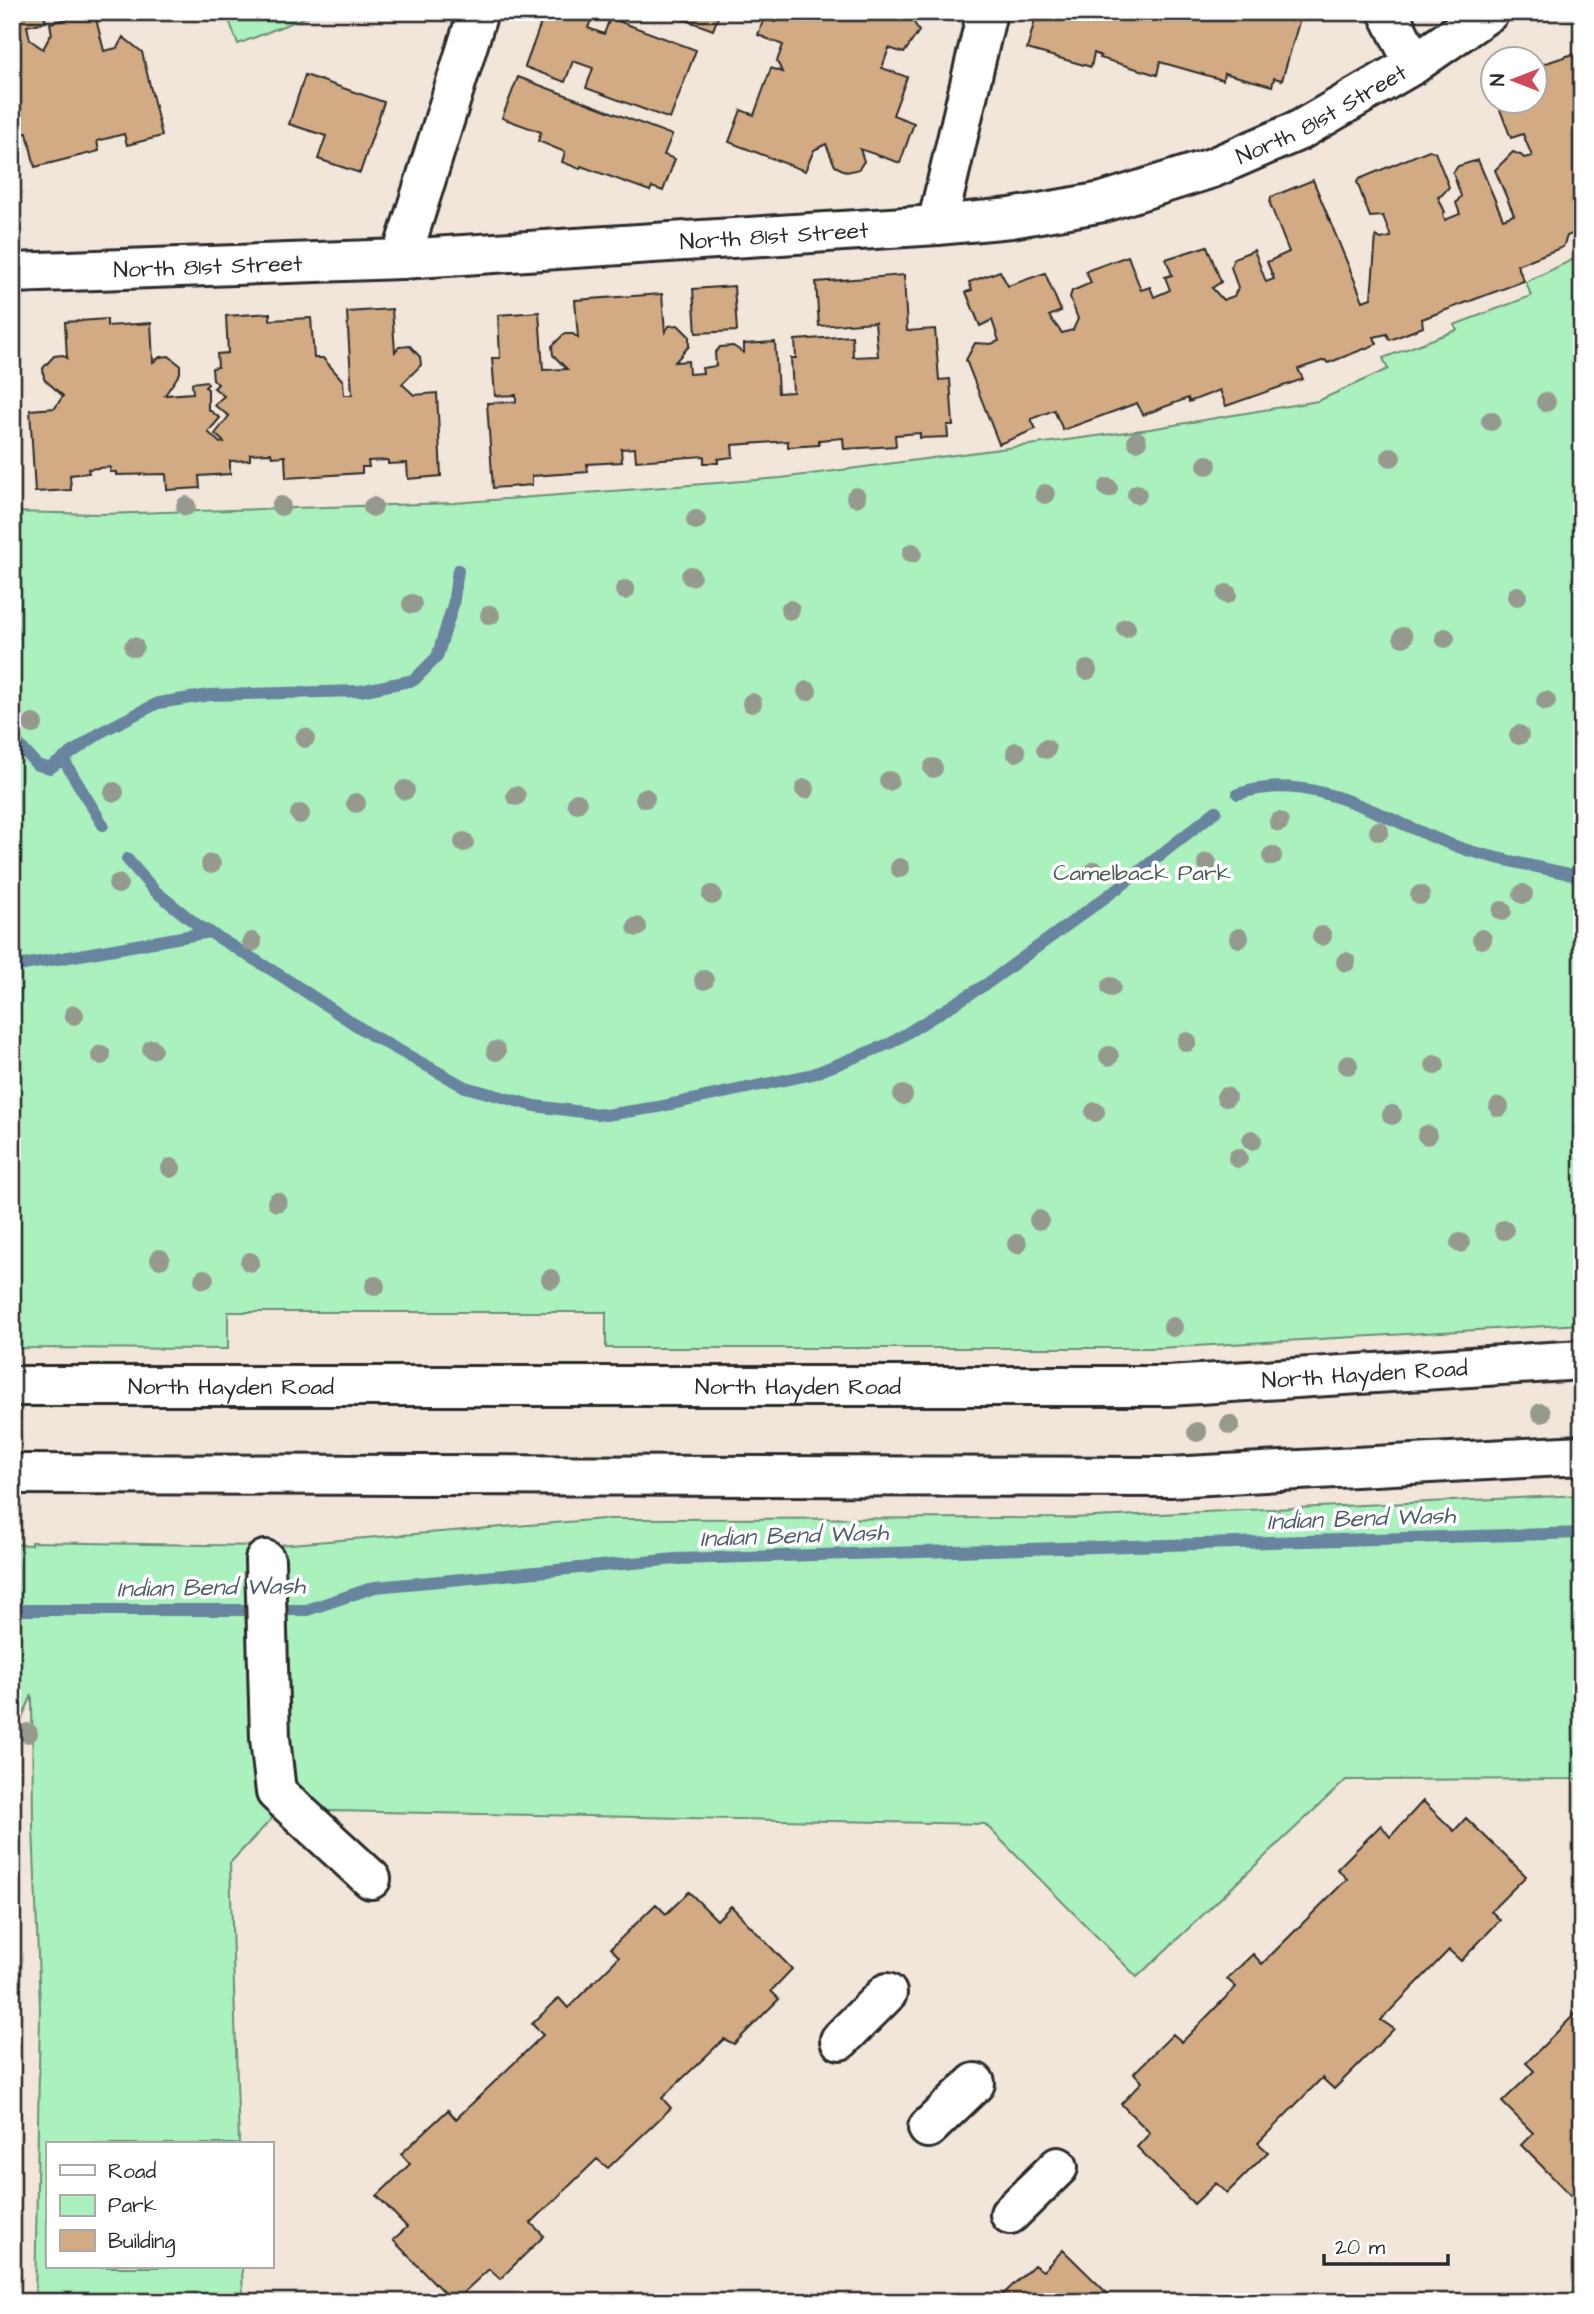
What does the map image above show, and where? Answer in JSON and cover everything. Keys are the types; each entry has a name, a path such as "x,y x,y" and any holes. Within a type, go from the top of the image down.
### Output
{"main road":[{"path":"401,259 478,12"},
{"path":"937,225 987,12"},
{"path":"1388,12 1414,64"},
{"name":"North 81st Street","path":"12,273 401,259 937,225 1011,218 1103,202 1212,168 1300,130 1414,64 1489,12"},
{"name":"North Hayden Road","path":"12,1386 1168,1386 1582,1360"},
{"path":"12,1474 1170,1477 1582,1455"},
{"path":"265,1560 270,1738 276,1792 371,1879"},
{"path":"840,2040 887,1993"},
{"path":"929,2128 975,2083"},
{"path":"1010,2214 1058,2167"}],"green space":[{"path":"226,12 318,12 238,44"},
{"name":"Camelback Park","path":"1582,255 1582,1324 1159,1348 606,1348 606,1312 228,1312 228,1349 12,1348 12,512 101,514 454,503 781,478 1150,429 1318,401 1388,369 1383,358 1457,330 1454,325 1531,296 1526,282"},
{"path":"1582,1495 1582,1779 1346,1780 1137,1977 985,1824 280,1810 230,1863 239,2142 46,2142 46,2268 242,2268 243,2302 35,2302 40,2008 33,1826 32,1695 12,1741 12,1544 31,1545 31,1542 265,1546 604,1519 1072,1518"}],"building":[{"path":"12,12 43,12 46,22 27,26 30,40 43,49 52,35 50,23 67,19 65,12 109,12 109,15 96,19 104,51 117,48 123,37 142,52 162,136 127,145 124,134 97,141 99,151 35,167 27,133 12,136"},
{"path":"545,12 594,12 588,28 604,34 610,18 696,50 670,119 586,88 593,68 573,61 565,82 525,67"},
{"path":"664,12 720,12 713,30"},
{"path":"778,12 908,12 919,31 904,53 889,48 882,68 907,77 893,115 914,123 900,163 860,149 864,161 859,169 847,172 835,166 826,144 814,150 805,171 729,142 741,110 754,115 771,68 782,72 777,61 783,45 758,35 764,18 775,22"},
{"path":"1037,12 1302,12 1282,80 1274,78 1272,86 1224,73 1223,80 1160,62 1157,75 1100,58 1101,56 1094,53 1091,67 1027,49"},
{"path":"1573,54 1582,78 1582,97 1578,102 1582,111 1582,230 1567,236 1563,247 1517,265 1524,281 1422,319 1423,327 1390,340 1387,334 1374,337 1377,344 1328,363 1325,360 1298,369 1303,379 1226,406 1220,390 1189,402 1188,398 1143,415 1137,403 1063,430 1054,410 1031,419 1036,429 999,444 966,360 975,343 991,344 999,341 992,320 980,326 966,292 972,290 969,282 1000,271 1008,286 1045,273 1061,311 1049,316 1062,333 1073,330 1078,319 1070,297 1072,291 1091,283 1086,271 1128,256 1141,290 1150,287 1154,297 1170,290 1165,277 1172,275 1166,259 1207,246 1221,282 1212,288 1223,300 1234,296 1238,288 1231,267 1234,258 1254,250 1266,282 1274,279 1267,262 1289,252 1270,204 1271,197 1313,180 1363,301 1371,298 1376,236 1381,239 1391,237 1383,216 1370,217 1357,182 1359,179 1429,150 1435,152 1449,187 1438,197 1445,212 1445,220 1460,214 1456,203 1461,196 1453,173 1458,166 1478,160 1503,219 1514,215 1495,170 1513,152 1524,158 1532,156 1523,134 1511,138 1502,116 1548,116 1548,62"},
{"path":"305,75 384,102 360,173 318,159 326,136 289,124"},
{"path":"518,77 672,135 664,155 675,159 663,191 652,187 650,191 581,166 580,169 562,162 565,152 538,141 541,132 502,118"},
{"path":"904,275 907,331 935,329 939,380 950,379 953,425 947,425 948,437 920,438 920,433 895,435 896,446 844,449 843,438 819,440 819,445 788,447 788,441 732,445 733,457 718,459 718,463 704,463 704,456 636,461 635,448 621,449 622,462 587,464 588,472 532,476 532,485 493,488 487,403 516,402 516,395 495,396 492,358 500,358 498,315 539,312 543,370 567,369 553,355 552,346 564,334 573,334 578,338 575,300 662,294 665,332 669,326 678,325 689,336 689,346 675,362 688,361 689,374 703,373 702,368 716,366 715,353 720,347 733,346 744,353 744,344 775,342 778,393 793,392 791,358 796,358 795,340 852,336 853,357 878,356 875,322 819,326 816,282"},
{"path":"734,286 737,331 696,333 693,289"},
{"path":"392,309 395,352 399,347 410,346 420,357 421,365 402,384 414,395 437,393 441,476 408,479 407,463 388,464 388,460 368,461 369,467 362,467 362,473 286,478 285,456 272,457 271,453 250,454 250,460 230,461 230,474 199,476 200,488 167,490 166,474 116,475 116,472 110,472 110,467 88,469 89,473 70,475 71,490 35,492 30,410 55,408 63,396 44,379 43,368 54,356 63,355 67,358 65,322 107,319 107,326 151,323 153,362 160,357 169,356 180,365 180,373 165,395 193,393 192,383 206,381 208,409 220,418 208,432 220,443 224,442 215,434 229,416 214,405 224,396 214,388 218,384 213,379 212,368 218,367 217,354 228,353 226,316 270,313 270,320 311,318 314,358 323,358 343,381 344,395 352,395 347,312"},
{"path":"1423,1801 1454,1831 1466,1818 1526,1876 1491,1911 1500,1920 1461,1961 1449,1950 1381,2020 1394,2029 1334,2089 1322,2078 1258,2143 1268,2152 1227,2193 1216,2183 1194,2204 1137,2147 1150,2133 1121,2104 1142,2082 1134,2073 1173,2034 1182,2042 1236,1987 1227,1979 1253,1954 1262,1964 1347,1879 1337,1869 1381,1825 1390,1837"},
{"path":"689,1892 717,1920 731,1906 792,1969 771,1991 779,1999 734,2044 724,2039 662,2098 671,2108 608,2168 597,2159 531,2223 544,2236 500,2279 489,2269 453,2302 393,2240 407,2227 377,2196 410,2164 401,2154 448,2110 456,2119 543,2035 532,2024 559,1998 568,2008 619,1957 611,1948 656,1904 666,1914"},
{"path":"1575,2014 1582,2021 1582,2207 1521,2145 1533,2133 1502,2102 1534,2071 1526,2063"},
{"path":"1063,2250 1116,2302 995,2302 1034,2265 1043,2271"}],"waterway":[{"path":"12,737 37,765 50,768 103,731 158,703 210,695 360,691 414,680 437,657 453,605 458,570"},
{"path":"63,759 103,825"},
{"path":"1238,794 1268,788 1297,788 1326,794 1355,803 1467,850 1582,877"},
{"path":"127,859 155,891 196,924 371,1035 465,1087 535,1106 606,1115 658,1107 813,1074 891,1043 988,983 1121,886 1216,811"},
{"path":"12,967 210,932"},
{"name":"Indian Bend Wash","path":"12,1610 307,1610 375,1587 676,1559 1582,1533"}]}
